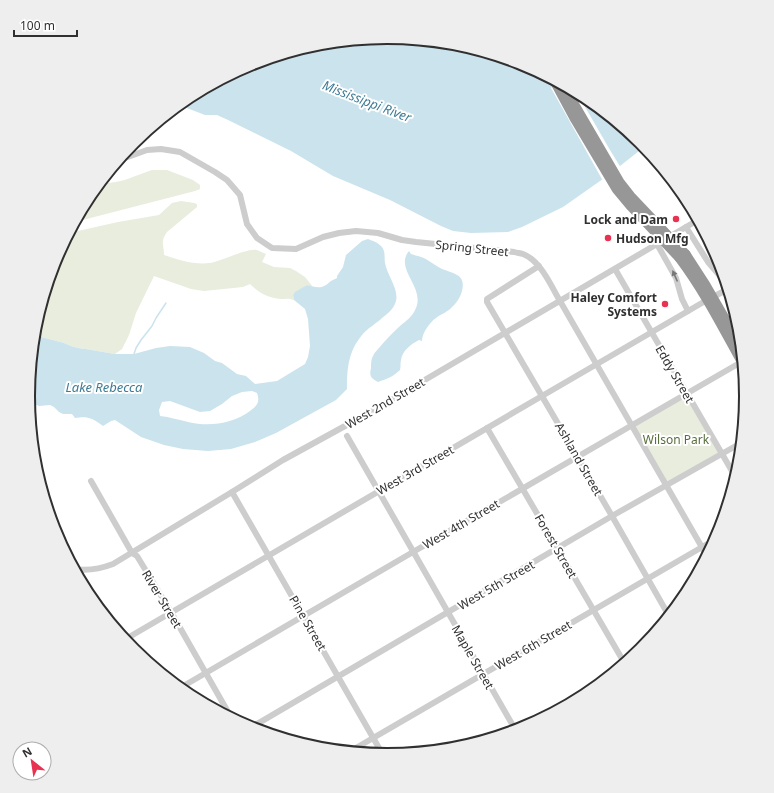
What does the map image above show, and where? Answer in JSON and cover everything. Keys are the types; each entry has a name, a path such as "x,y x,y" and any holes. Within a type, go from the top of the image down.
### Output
{"highway":[{"path":"559,90 575,120 616,189 631,207 682,256"},
{"path":"570,96 622,186 682,256 733,334"},
{"path":"710,299 736,351"}],"street":[{"name":"Spring Street","path":"130,156 147,150 161,149 180,152 215,172 227,180 240,195 247,224 256,238 272,248 296,250 323,237 356,231 378,233 402,240 416,242 524,254 539,266 704,550"},
{"name":"West 2nd Street","path":"82,571 102,568 113,564 283,460 365,415 693,223"},
{"path":"686,227 708,262 715,270"},
{"path":"657,244 676,278 682,300 688,311"},
{"name":"Ashland Street","path":"539,266 487,299 487,302 666,611"},
{"name":"Eddy Street","path":"615,269 731,470"},
{"name":"West 3rd Street","path":"130,637 596,364 723,292"},
{"name":"West 4th Street","path":"185,685 577,456 632,426 686,393 737,366"},
{"name":"Forest Street","path":"487,428 622,658"},
{"name":"Maple Street","path":"347,436 513,725"},
{"name":"West 5th Street","path":"257,724 612,516 735,446"},
{"name":"River Street","path":"91,481 132,553 137,556 171,612 227,710"},
{"name":"Pine Street","path":"232,492 379,748"},
{"name":"West 6th Street","path":"357,747 706,545"}],"green space":[{"path":"152,170 167,170 193,180 200,185 200,189 82,220 107,183 127,179"},
{"path":"181,201 194,203 197,204 197,207 167,232 163,241 164,255 187,262 210,263 247,251 257,250 266,254 262,262 274,267 290,268 305,277 313,287 307,285 293,295 294,300 268,296 250,284 243,287 204,291 191,289 154,276 136,313 129,335 122,349 115,354 78,348 40,337 47,305 54,283 76,231 159,215 172,203"},
{"name":"Wilson Park","path":"686,393 721,454 667,486 632,425"}],"water":[{"name":"Mississippi River","path":"364,45 410,45 456,51 478,56 522,71 583,104 619,132 639,151 610,174 563,207 522,227 508,232 471,233 453,231 441,226 390,200 333,176 291,151 228,120 217,115 205,115 186,108 231,81 274,63 318,51"},
{"name":"Lake Rebecca","path":"368,239 383,248 386,268 396,292 395,304 390,311 366,331 357,341 349,361 347,389 336,400 276,433 255,442 231,449 208,451 183,449 164,445 141,437 115,420 103,426 90,418 75,418 72,414 63,414 50,405 39,406 35,404 36,373 40,337 78,348 115,354 134,354 170,346 190,347 204,353 215,361 222,363 237,374 246,376 255,384 277,381 305,364 308,357 310,346 308,319 305,309 294,300 293,295 295,292 307,285 321,287 337,278 343,267 346,255 362,241","holes":["252,391 257,393 258,403 255,407 236,419 228,422 212,424 188,422 160,416 159,410 162,402 170,401 200,412 210,411 232,396 242,392"]},
{"path":"409,251 411,254 425,258 442,269 461,278 463,286 462,291 455,304 429,325 423,335 422,341 419,340 405,351 402,357 400,370 390,377 378,382 370,375 373,355 391,334 411,316 415,311 418,300 417,293 405,265 405,258"}],"pier":[{"path":"551,86 584,104 621,168 603,181 551,88"}],"waterway":[{"path":"134,354 141,340 152,326 166,303"}],"place":[{"name":"Lock and Dam","path":"676,219"},
{"name":"Hudson Mfg","path":"608,238"},
{"name":"Haley Comfort Systems","path":"665,304"}]}
